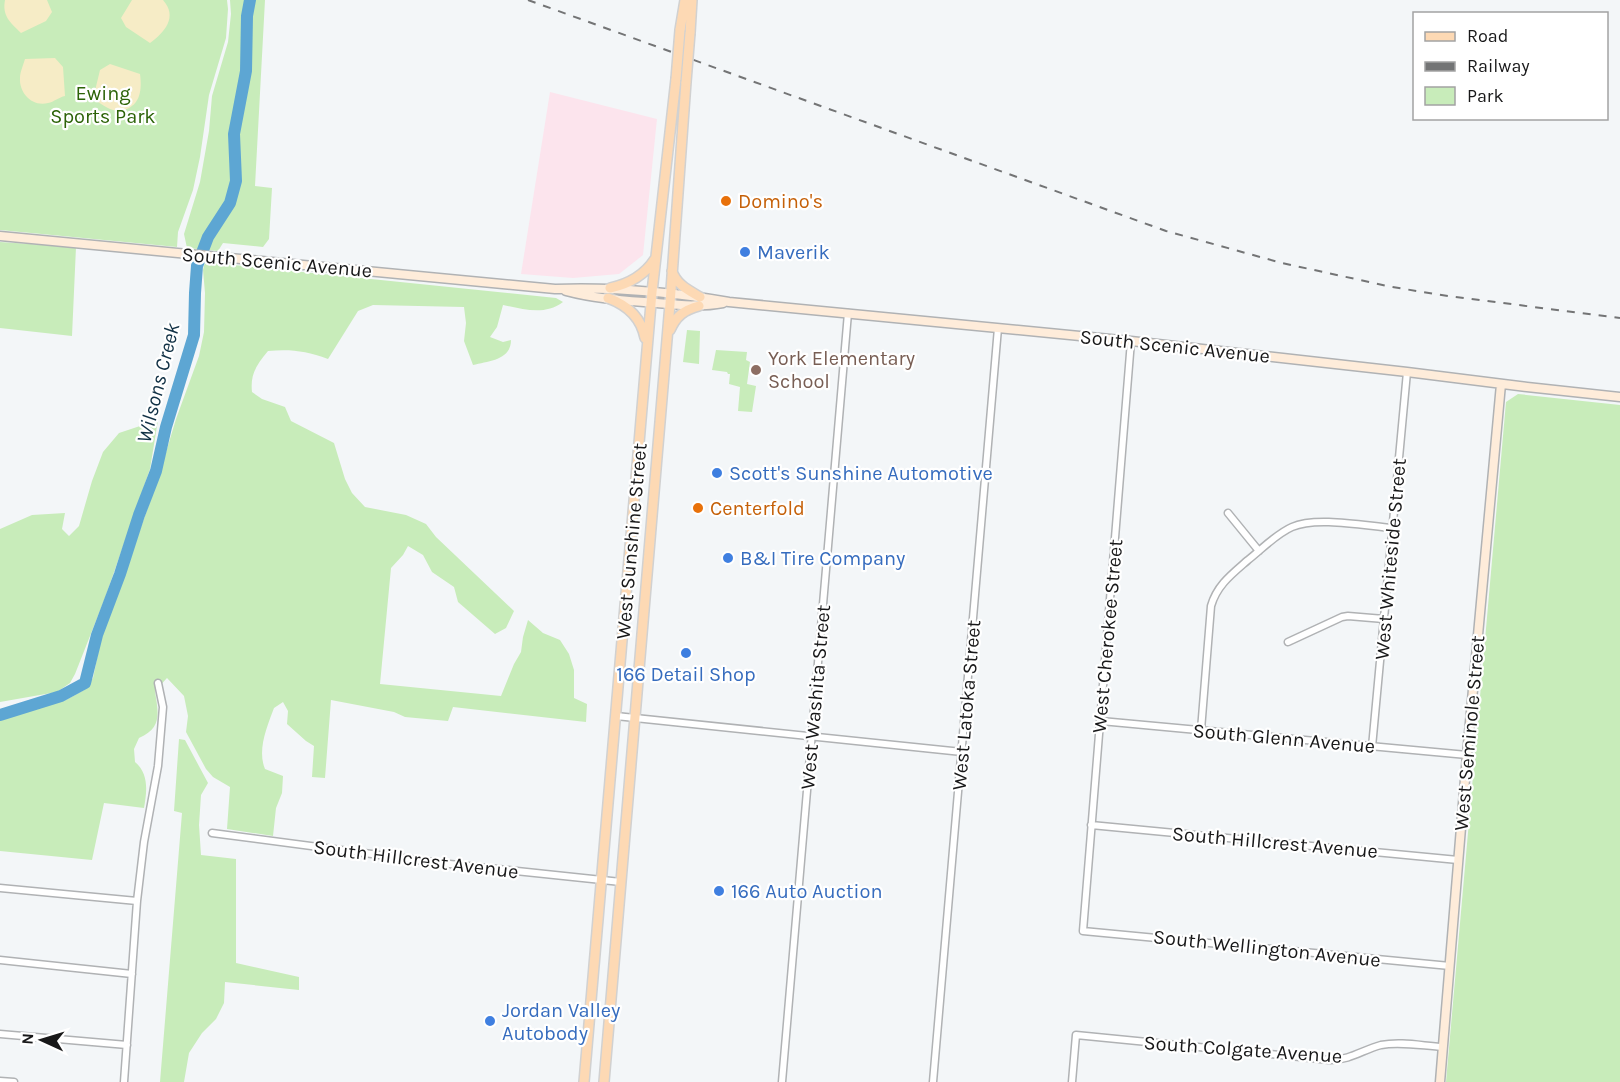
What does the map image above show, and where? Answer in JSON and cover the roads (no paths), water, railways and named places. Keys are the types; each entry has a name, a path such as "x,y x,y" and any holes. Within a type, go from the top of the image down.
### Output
{"main road":[{"name":"West Sunshine Street","path":"604,1082 670,304 681,81 680,30 685,0"},
{"name":"West Sunshine Street","path":"584,1082 651,302 681,81 690,33 692,0"},
{"name":"South Scenic Avenue","path":"0,237 555,289 610,288 670,293 699,301"},
{"path":"610,288 625,284 642,275 656,256"},
{"path":"667,338 677,317 699,301 676,280 672,266"},
{"name":"South Scenic Avenue","path":"555,289 575,294 670,304 699,301 729,302 998,327 1620,397"},
{"path":"608,298 625,306 634,314 643,329 647,348"},
{"name":"West Seminole Street","path":"1440,1082 1501,384"}],"street":[{"name":"West Washita Street","path":"782,1082 848,313"},
{"name":"West Latoka Street","path":"933,1082 998,327"},
{"name":"West Cherokee Street","path":"1083,931 1131,341"},
{"name":"West Whiteside Street","path":"1372,747 1407,372"},
{"path":"1228,513 1259,551"},
{"path":"1201,730 1211,612 1218,589 1226,579 1287,529 1297,525 1321,522 1392,528"},
{"path":"1288,642 1342,617 1384,619"},
{"path":"124,1082 137,901 144,842 158,766 162,706 159,683"},
{"path":"616,716 962,752"},
{"name":"South Glenn Avenue","path":"1101,721 1467,755"},
{"name":"South Hillcrest Avenue","path":"1091,825 1458,860"},
{"name":"South Hillcrest Avenue","path":"212,833 440,863 621,882"},
{"path":"0,888 137,901"},
{"name":"South Wellington Avenue","path":"1083,931 1450,966"},
{"path":"0,960 132,974"},
{"path":"0,1034 127,1046"},
{"name":"South Colgate Avenue","path":"1072,1082 1076,1035 1330,1060 1352,1057 1390,1044 1443,1047"},
{"path":"0,1080 14,1082"}],"waterway":[{"name":"Wilsons Creek","path":"0,715 61,696 85,683 97,635 156,471 166,427 194,335 197,266 208,237 230,203 236,181 234,134 246,71 247,16 250,0"}],"railway":[{"path":"528,0 1166,231 1282,263 1392,287 1620,318"}],"place":[{"name":"Domino's","path":"726,201"},
{"name":"Maverik","path":"745,252"},
{"name":"York Elementary School","path":"756,370"},
{"name":"Scott's Sunshine Automotive","path":"717,473"},
{"name":"Centerfold","path":"698,508"},
{"name":"B&I Tire Company","path":"728,558"},
{"name":"166 Detail Shop","path":"686,653"},
{"name":"166 Auto Auction","path":"719,891"},
{"name":"Jordan Valley Autobody","path":"490,1021"}],"park label":[{"name":"Ewing Sports Park","path":"103,104"}]}
